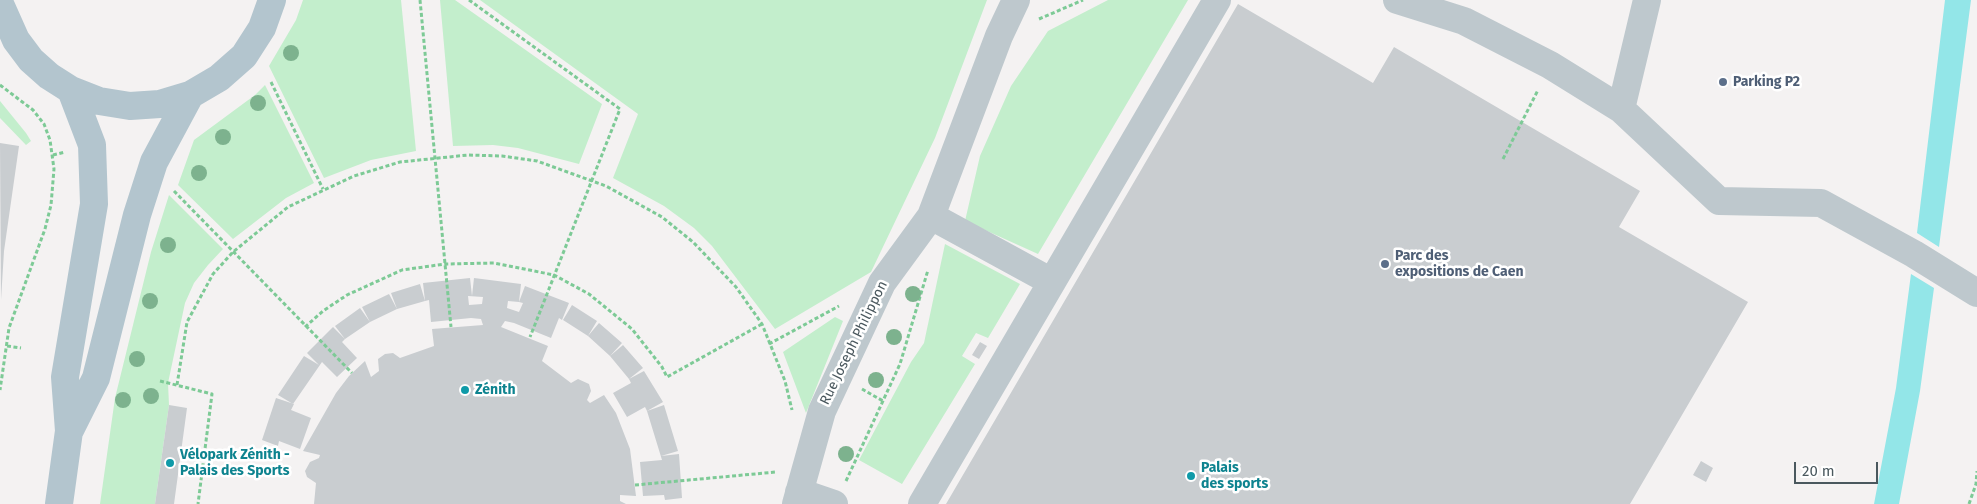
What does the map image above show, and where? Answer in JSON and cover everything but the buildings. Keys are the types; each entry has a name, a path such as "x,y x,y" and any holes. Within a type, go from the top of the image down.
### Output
{"main road":[{"path":"0,4 16,40 31,60 49,76 71,90 99,101 130,106 160,104 190,95 219,78 244,56 262,28 272,0"},
{"path":"59,504 69,431 65,377 94,204 92,146 71,90"},
{"path":"69,431 96,378 137,215 154,162 190,95"}],"street":[{"name":"Rue Joseph Philippon","path":"797,498 822,411 882,282 931,216 999,36 1016,0"},
{"path":"922,504 1217,0"},
{"path":"1397,0 1464,21 1550,65 1620,109 1719,202 1821,203 1914,254 1977,293"},
{"path":"1620,109 1647,0"},
{"path":"931,216 1052,282"},
{"path":"797,498 839,496"}],"path":[{"path":"420,0 451,326"},
{"path":"469,0 620,109 530,337"},
{"path":"1503,159 1550,65"},
{"path":"271,82 323,189"},
{"path":"0,85 33,110 44,124 50,140 54,169 51,205 45,229 19,296 9,328 0,390"},
{"path":"177,385 187,322 213,274 233,252 288,207 323,189 377,168 400,162 435,157 485,155 537,161 592,180 662,217 685,235 736,287 762,324 785,381 793,413"},
{"path":"174,191 352,373"},
{"path":"839,496 900,364 931,260"},
{"path":"305,327 323,311 371,283 402,270 445,264 494,263 554,275 590,294 632,329 662,367 668,378 762,324"},
{"path":"769,344 882,282"},
{"path":"7,346 21,348"},
{"path":"160,381 212,394 198,504"},
{"path":"866,391 883,401"},
{"path":"1969,504 1976,484 1977,471"},
{"path":"635,485 780,472"}],"green space":[{"path":"303,0 401,0 416,151 371,160 324,178 269,66 296,20"},
{"path":"440,0 455,0 602,104 579,164 518,148 493,145 453,146"},
{"path":"480,0 987,0 935,138 871,272 775,329 712,246 694,228 664,206 613,178 638,114"},
{"path":"1108,0 1188,0 1038,254 965,221 980,156 1011,86 1048,31"},
{"path":"265,85 314,183 286,198 233,239 178,185 194,140 255,95"},
{"path":"0,101 31,141 26,145 0,118"},
{"path":"169,195 223,249 194,283 185,303 168,383 169,405 155,504 100,504 115,398 151,252"},
{"path":"945,244 1020,284 988,338 976,333 962,356 975,364 902,484 859,460 911,362 924,343"},
{"path":"835,317 843,321 806,413 783,352"}],"water":[{"path":"1945,0 1971,0 1939,247 1917,233"},
{"path":"1911,274 1934,288 1920,391 1899,504 1874,504 1896,388"}],"place":[{"name":"Parking P2","path":"1723,82"},
{"name":"Parc des expositions de Caen","path":"1385,264"},
{"name":"Zénith","path":"465,390"},
{"name":"Vélopark Zénith - Palais des Sports","path":"170,463"},
{"name":"Palais des sports","path":"1191,476"}]}
